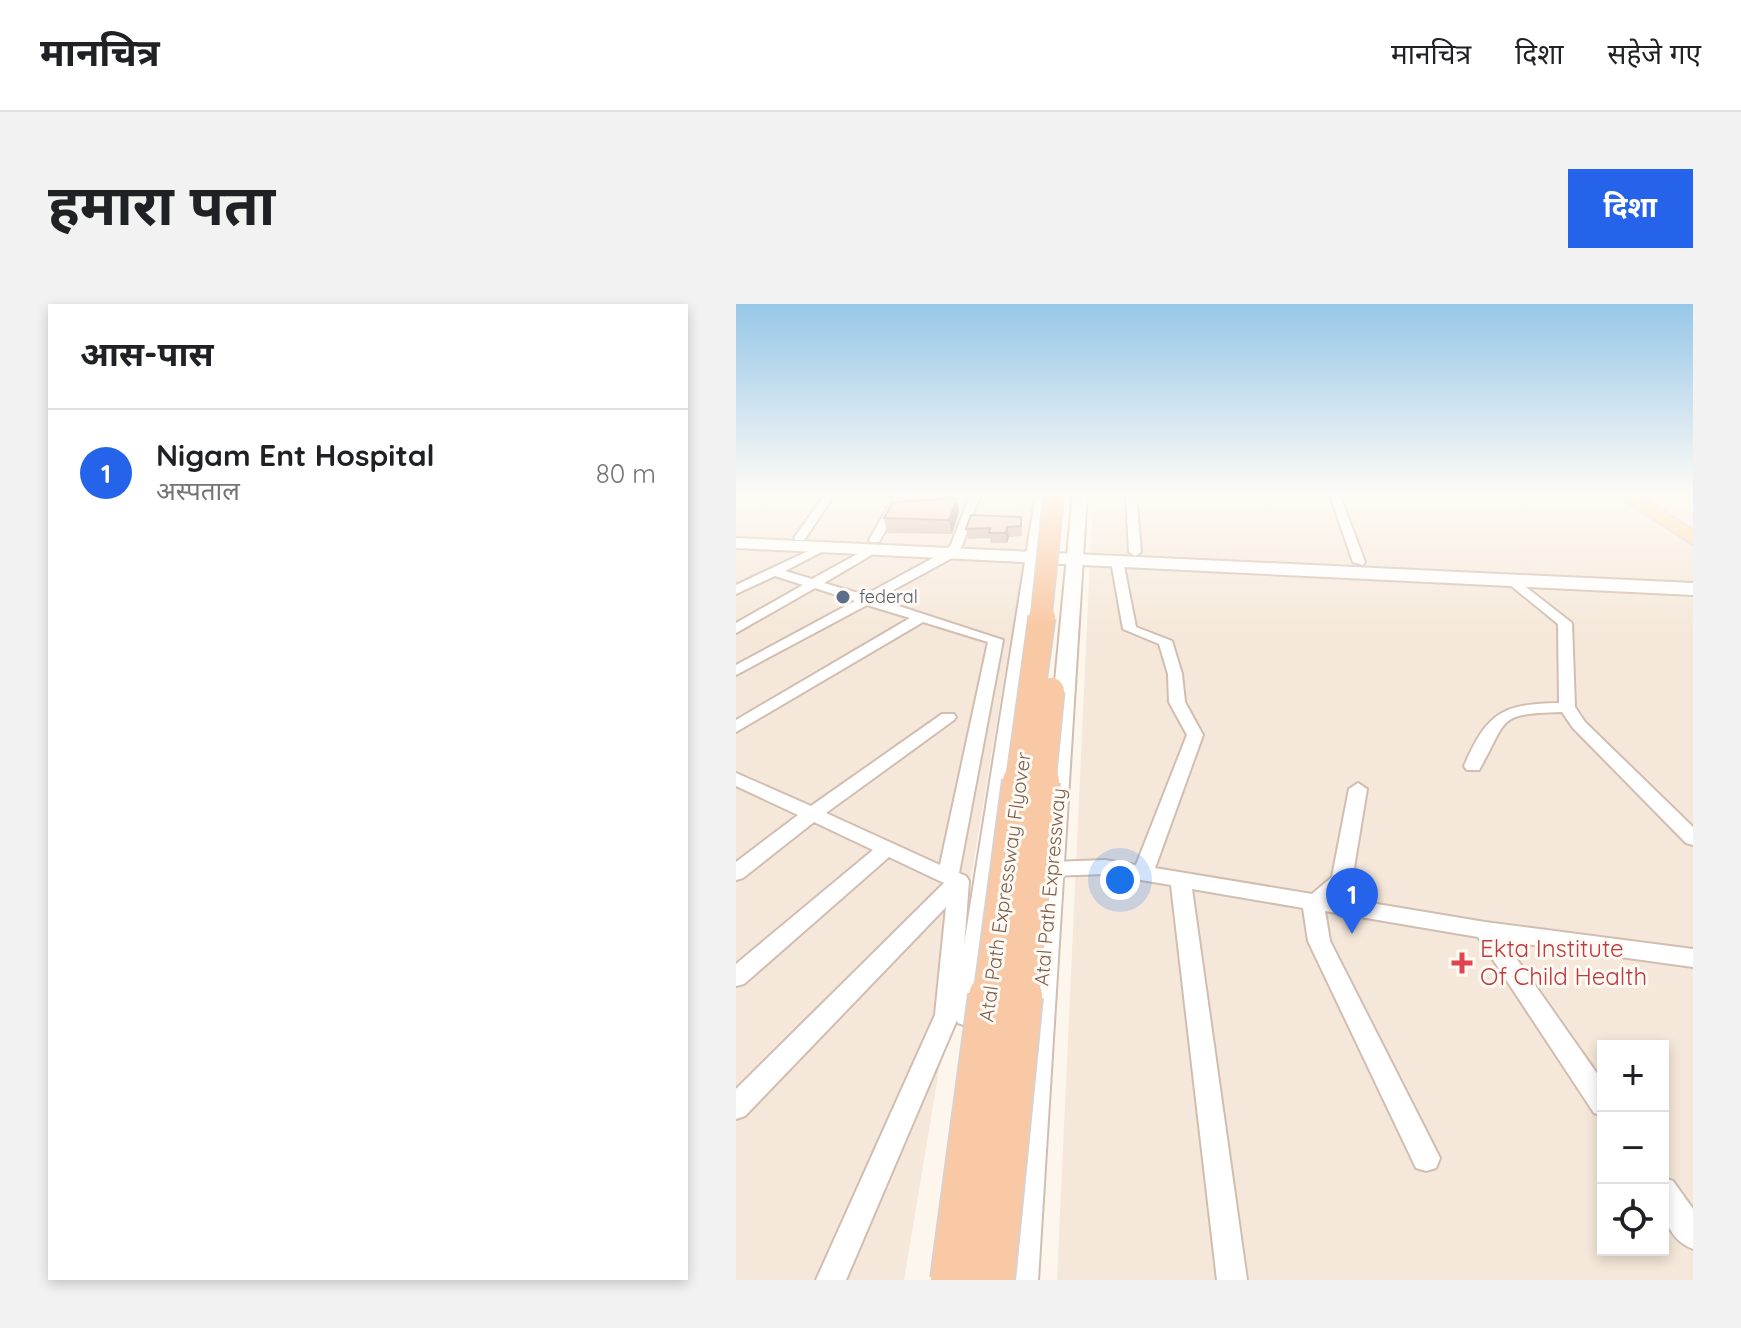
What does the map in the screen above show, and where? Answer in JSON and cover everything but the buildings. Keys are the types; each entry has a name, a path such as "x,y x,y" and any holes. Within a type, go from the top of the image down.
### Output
{"highway":[{"name":"Atal Path Expressway Flyover","path":"953,1280 1050,539"},
{"name":"Atal Path Expressway Flyover","path":"992,1280 1061,599 1064,539"}],"main road":[{"path":"807,539 952,551 1076,555 1135,552 1159,557 1513,581 1693,589"},
{"path":"736,543 825,547 876,544"},
{"path":"1076,555 1117,561 1159,557 1359,562 1693,580"}],"street":[{"path":"736,629 816,584 876,544 879,539"},
{"path":"736,671 952,551 957,539"},
{"path":"932,1280 1036,539"},
{"name":"Atal Path Expressway","path":"1018,1280 1077,539"},
{"path":"1134,539 1135,552"},
{"path":"1351,539 1359,562"},
{"path":"736,590 825,547"},
{"path":"1117,561 1130,629 1165,641 1175,674 1177,702 1195,735 1143,873"},
{"path":"775,572 996,640 954,879 947,1015 831,1280"},
{"path":"1513,581 1565,623 1567,707 1579,725 1693,838"},
{"path":"736,727 921,617"},
{"path":"1473,766 1487,731 1495,721 1518,708 1567,707"},
{"path":"736,873 812,814 948,717"},
{"path":"741,787 812,814 954,879"},
{"path":"1358,789 1342,880 1313,904 1319,941 1426,1158"},
{"path":"736,977 888,848"},
{"path":"1052,869 1105,867 1485,930 1693,958"},
{"path":"736,1107 954,879"},
{"path":"1180,879 1232,1280"},
{"path":"1485,930 1597,1095"},
{"path":"1669,1200 1693,1234"}],"shaded area":[{"path":"736,539 1027,539 904,1280 736,1280"},
{"path":"1091,539 1693,539 1693,1280 1057,1280"}],"place":[{"name":"federal","path":"843,597"},
{"name":"Nigam Ent Hospital","path":"1352,934"},
{"name":"Ekta Institute Of Child Health","path":"1462,963"}]}
